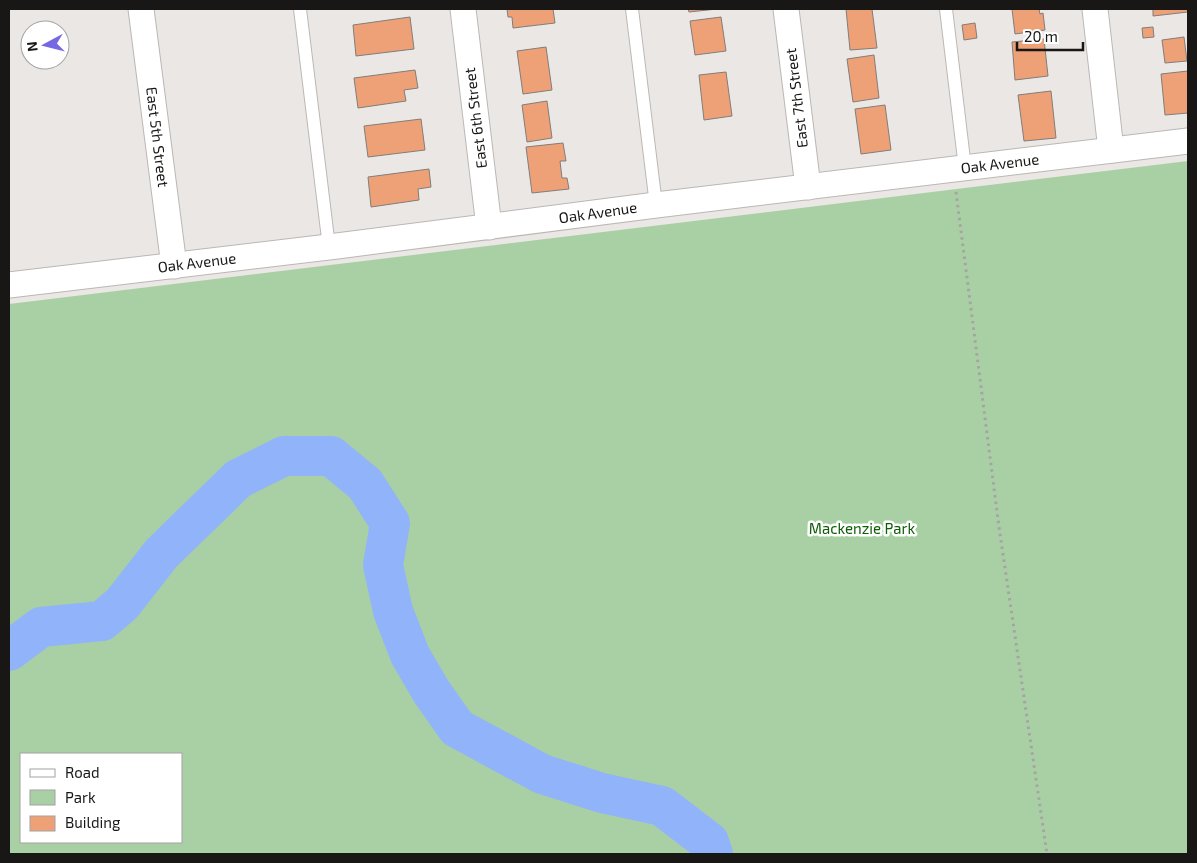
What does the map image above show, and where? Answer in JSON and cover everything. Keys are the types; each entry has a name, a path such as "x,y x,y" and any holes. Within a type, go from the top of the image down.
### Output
{"street":[{"name":"East 5th Street","path":"141,9 174,266"},
{"name":"East 6th Street","path":"463,9 490,227"},
{"name":"East 7th Street","path":"786,9 808,187"},
{"path":"1095,9 1111,150"},
{"name":"Oak Avenue","path":"9,285 1188,141"}],"lane":[{"path":"300,9 329,247"},
{"path":"632,9 656,205"},
{"path":"946,9 959,169"}],"path":[{"path":"959,169 999,527 1046,854"}],"green space":[{"name":"Mackenzie Park","path":"1188,161 1188,854 9,854 9,304"}],"building":[{"path":"507,9 553,9 555,23 513,28 512,17 508,17"},
{"path":"688,9 717,9 689,12"},
{"path":"846,9 872,9 877,48 850,50"},
{"path":"1012,9 1039,9 1040,14 1043,13 1045,30 1015,34"},
{"path":"1153,9 1188,9 1188,12 1153,16"},
{"path":"410,17 414,49 356,56 353,25"},
{"path":"721,17 726,51 695,55 690,21"},
{"path":"975,23 977,38 964,40 962,25"},
{"path":"1153,27 1154,37 1143,38 1142,28"},
{"path":"1184,37 1187,61 1165,63 1162,40"},
{"path":"1044,39 1048,76 1015,80 1012,42"},
{"path":"546,47 552,90 523,94 517,51"},
{"path":"874,55 879,98 853,102 847,59"},
{"path":"415,70 418,88 404,90 406,101 358,108 354,78"},
{"path":"1188,71 1188,113 1165,115 1161,74"},
{"path":"726,72 732,116 704,120 699,75"},
{"path":"1051,91 1056,138 1024,141 1018,95"},
{"path":"547,101 552,138 527,142 522,105"},
{"path":"885,105 891,150 861,154 855,109"},
{"path":"421,119 425,150 368,157 364,126"},
{"path":"563,143 566,161 560,161 562,178 567,178 569,189 532,193 526,147"},
{"path":"429,169 431,187 418,189 419,200 371,207 368,177"}],"waterway":[{"path":"9,651 41,627 102,621 122,604 161,554 238,479 284,456 331,456 365,484 390,523 383,565 393,611 410,655 431,691 457,728 542,774 602,793 662,806 709,842 713,854"}]}
